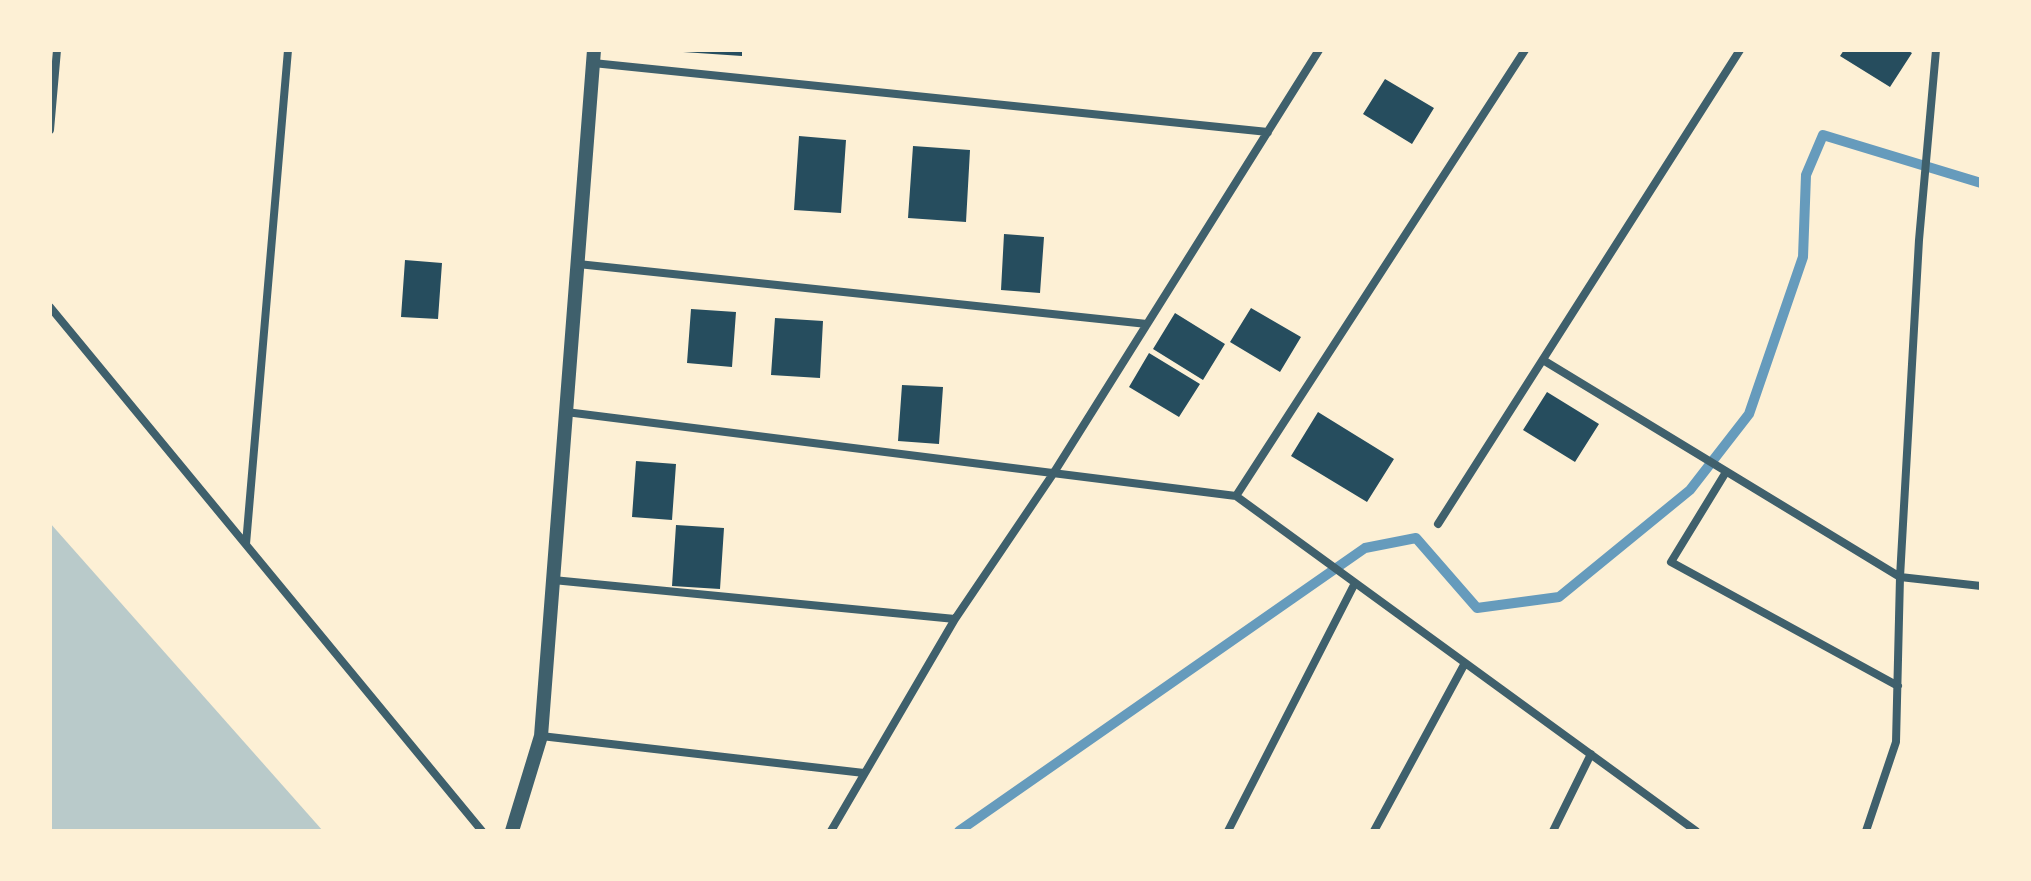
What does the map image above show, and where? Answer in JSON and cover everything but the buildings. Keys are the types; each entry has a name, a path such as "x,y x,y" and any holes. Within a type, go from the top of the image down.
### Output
{"street":[{"path":"50,130 57,50"},
{"path":"246,544 288,50"},
{"path":"831,831 955,619 1053,474 1319,50"},
{"path":"1236,496 1525,50"},
{"path":"1438,524 1740,50"},
{"path":"1866,831 1896,742 1900,577 1919,240 1936,50"},
{"path":"512,831 541,736 593,56 1268,132"},
{"path":"578,264 1147,324"},
{"path":"50,307 482,831"},
{"path":"1543,360 1900,577 1981,586"},
{"path":"566,412 1236,496 1696,831"},
{"path":"1726,472 1671,562 1898,686"},
{"path":"553,580 955,619"},
{"path":"1228,831 1355,583"},
{"path":"1374,831 1465,663"},
{"path":"541,736 864,773"},
{"path":"1553,831 1591,754"}],"shaded area":[{"path":"50,523 323,831 50,831"}],"waterway":[{"path":"959,831 1365,548 1416,538 1477,608 1559,597 1690,490 1749,414 1803,257 1806,175 1823,135 1981,183"}]}
